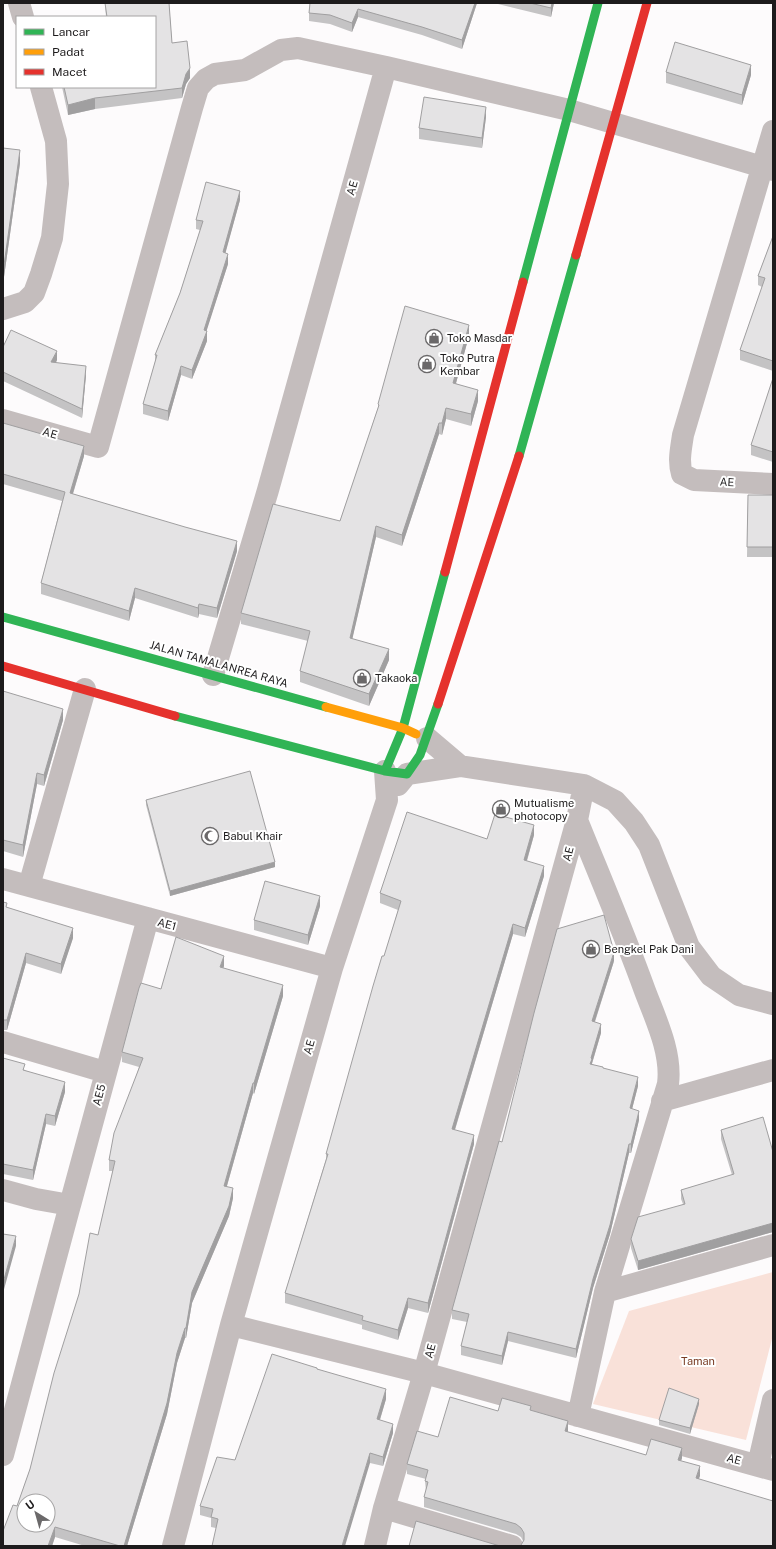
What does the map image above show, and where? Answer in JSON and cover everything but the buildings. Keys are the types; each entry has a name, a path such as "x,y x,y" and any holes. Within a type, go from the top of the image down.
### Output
{"main road":[{"path":"385,770 403,728 598,3"},
{"path":"3,666 192,720 385,770 407,774 420,755 427,738 516,465 647,3"},
{"name":"JALAN TAMALANREA RAYA","path":"3,617 403,728 427,738"}],"street":[{"path":"19,3 23,16"},
{"name":"AE","path":"3,420 98,447 198,88 206,79 215,74 245,70 281,50 298,48 386,67 268,490 213,675"},
{"path":"386,67 569,110 768,168 773,131"},
{"path":"3,309 25,302 34,293 52,238 58,184 56,142 41,88"},
{"name":"AE","path":"768,168 683,435 679,457 682,474 694,480 773,484"},
{"path":"29,886 84,689"},
{"path":"427,738 460,766"},
{"path":"387,800 407,774 460,766 584,784 615,801 634,822 646,840 689,947 711,976 739,995 773,1004"},
{"name":"AE","path":"173,1546 231,1325 332,968 387,800 385,770"},
{"name":"AE","path":"375,1546 384,1508 424,1373 577,820 584,784"},
{"name":"AE","path":"577,820 633,957 663,1039 670,1070 668,1084 605,1292 578,1416"},
{"name":"AE1","path":"3,879 332,968"},
{"name":"AE5","path":"3,1455 105,1072 148,918"},
{"path":"3,1042 105,1072"},
{"path":"662,1101 773,1070"},
{"path":"3,1190 36,1199 70,1205"},
{"path":"605,1292 773,1245"},
{"name":"AE","path":"231,1325 424,1373 766,1468"},
{"path":"766,1468 773,1400"},
{"path":"384,1508 512,1546"}],"green space":[{"name":"Taman","path":"773,1272 773,1335 746,1440 593,1404 629,1311"}],"traffic: fast":[{"path":"523,282 598,3"},
{"path":"519,456 576,255"},
{"path":"385,771 403,728 445,572"},
{"path":"3,617 326,707"},
{"path":"175,716 385,771 407,774 420,755 438,704"}],"traffic: slow":[{"path":"326,707 403,728 416,734"}],"traffic: jam":[{"path":"576,255 647,3"},
{"path":"445,572 523,282"},
{"path":"438,704 519,456"},
{"path":"3,666 175,716"}],"place":[{"name":"Toko Masdar","path":"434,338"},
{"name":"Toko Putra Kembar","path":"427,364"},
{"name":"Takaoka","path":"362,678"},
{"name":"Mutualisme photocopy","path":"501,809"},
{"name":"Babul Khair","path":"210,836"},
{"name":"Bengkel Pak Dani","path":"591,949"}]}
